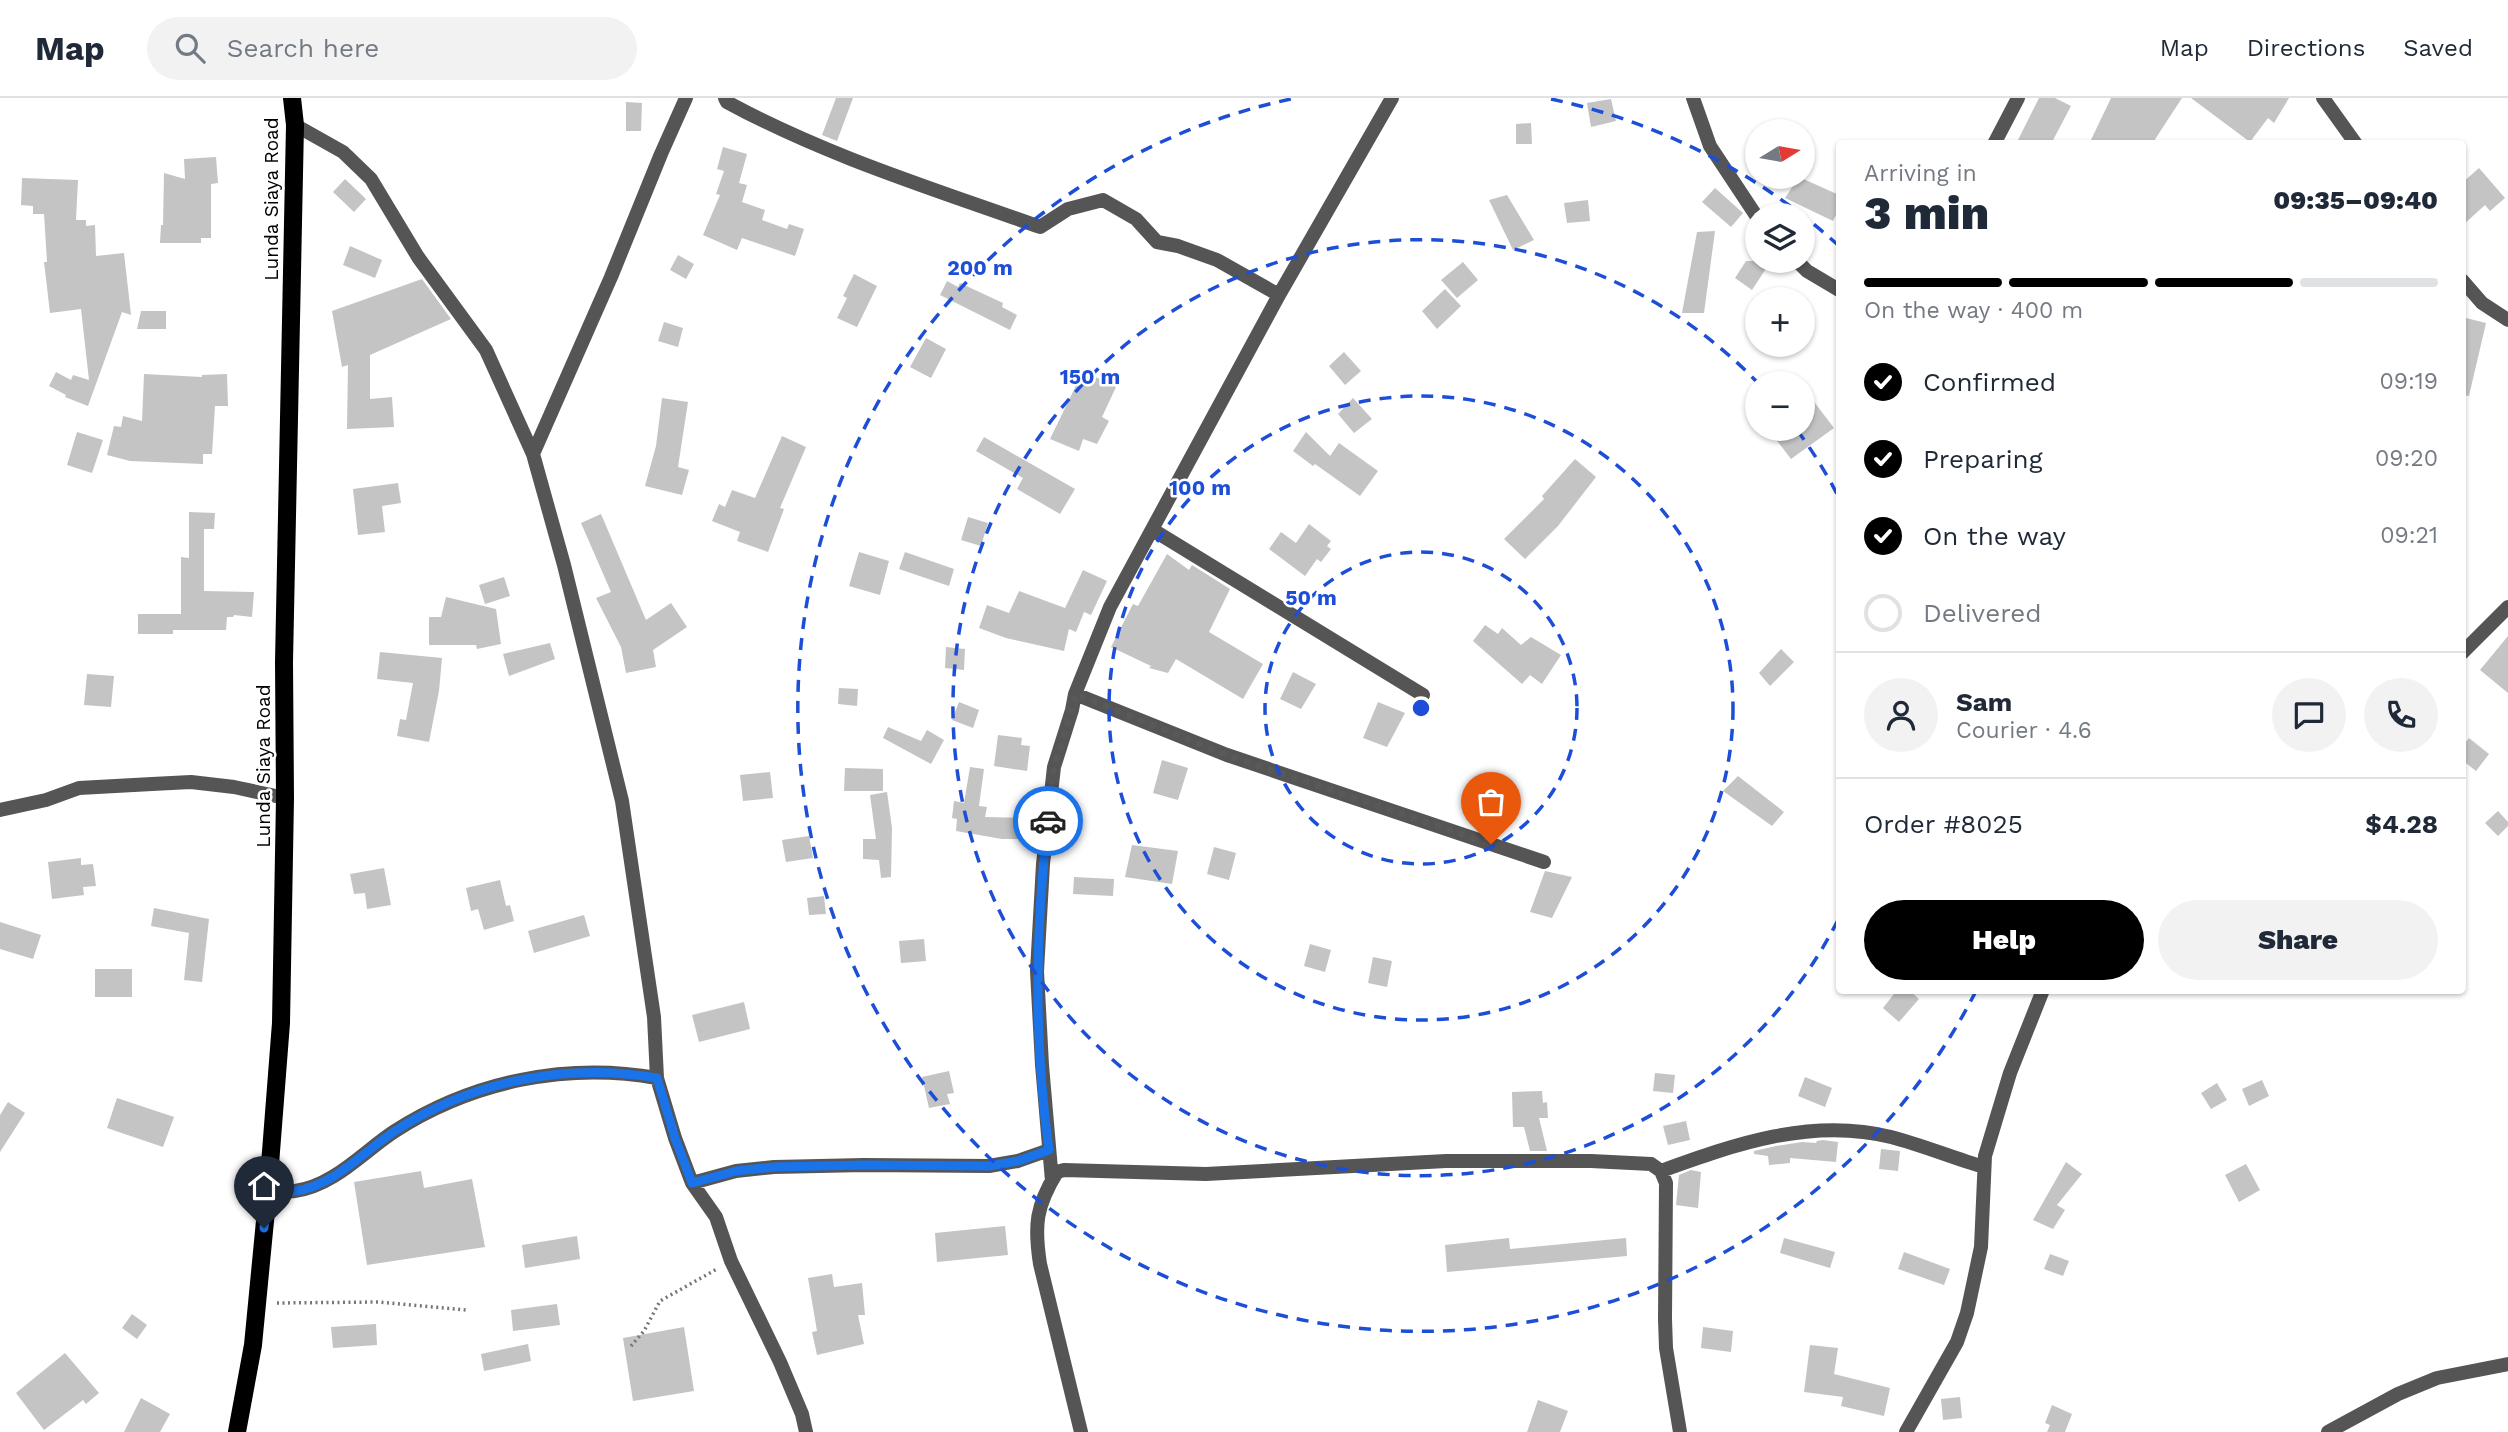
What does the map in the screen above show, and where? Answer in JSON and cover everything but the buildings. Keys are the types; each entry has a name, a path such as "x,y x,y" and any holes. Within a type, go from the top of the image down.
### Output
{"main road":[{"name":"Lunda Siaya Road","path":"237,1432 253,1345 281,1023 285,798 284,662 295,125 292,98"}],"street":[{"path":"533,454 686,98"},
{"path":"725,98 727,102 816,147 1040,228 1068,209 1103,200 1136,219 1157,242 1178,246 1217,260 1279,295"},
{"path":"1052,1181 1037,971 1043,864 1054,767 1075,694 1110,607 1279,295 1392,98"},
{"path":"1693,98 1710,146 1747,203"},
{"path":"1996,140 2018,98"},
{"path":"2323,98 2353,140"},
{"path":"295,125 343,152 371,179 418,257 486,350 533,454 564,565 622,801 654,1017 657,1078 692,1183 716,1217 731,1261 802,1413 806,1432"},
{"path":"1810,273 1836,288"},
{"path":"2466,285 2482,303 2508,320"},
{"path":"1153,530 1423,695"},
{"path":"2466,649 2508,607"},
{"path":"1075,694 1227,755 1544,862"},
{"path":"0,810 46,800 79,788 191,782 285,798"},
{"path":"1906,1432 1948,1359 1967,1313 1981,1247 1985,1156 2010,1073 2041,994"},
{"path":"268,1190 295,1191 316,1186 395,1131 429,1112 466,1095 501,1084 535,1076 572,1072 632,1074 657,1078"},
{"path":"1661,1171 1750,1140 1827,1130 1862,1132 1892,1138 1984,1167"},
{"path":"692,1183 736,1171 774,1167 989,1166 1018,1161 1049,1150"},
{"path":"1081,1432 1037,1243 1041,1200 1057,1172 1206,1174 1446,1161 1638,1162 1651,1164 1661,1171 1666,1183 1667,1207 1664,1278 1666,1348 1680,1432"},
{"path":"2328,1432 2398,1394 2437,1378 2508,1364"}],"path":[{"path":"631,1346 644,1331 660,1301 731,1261"},
{"path":"257,1303 378,1302 466,1310"}],"way so far":[{"path":"1048,821 1054,767 1075,694 1227,755 1491,844"}],"route":[{"path":"264,1228 268,1190 295,1191 316,1186 395,1131 466,1095 535,1076 572,1072 632,1074 657,1078 692,1183 736,1171 774,1167 1002,1165 1049,1150 1037,971 1048,821"}]}
